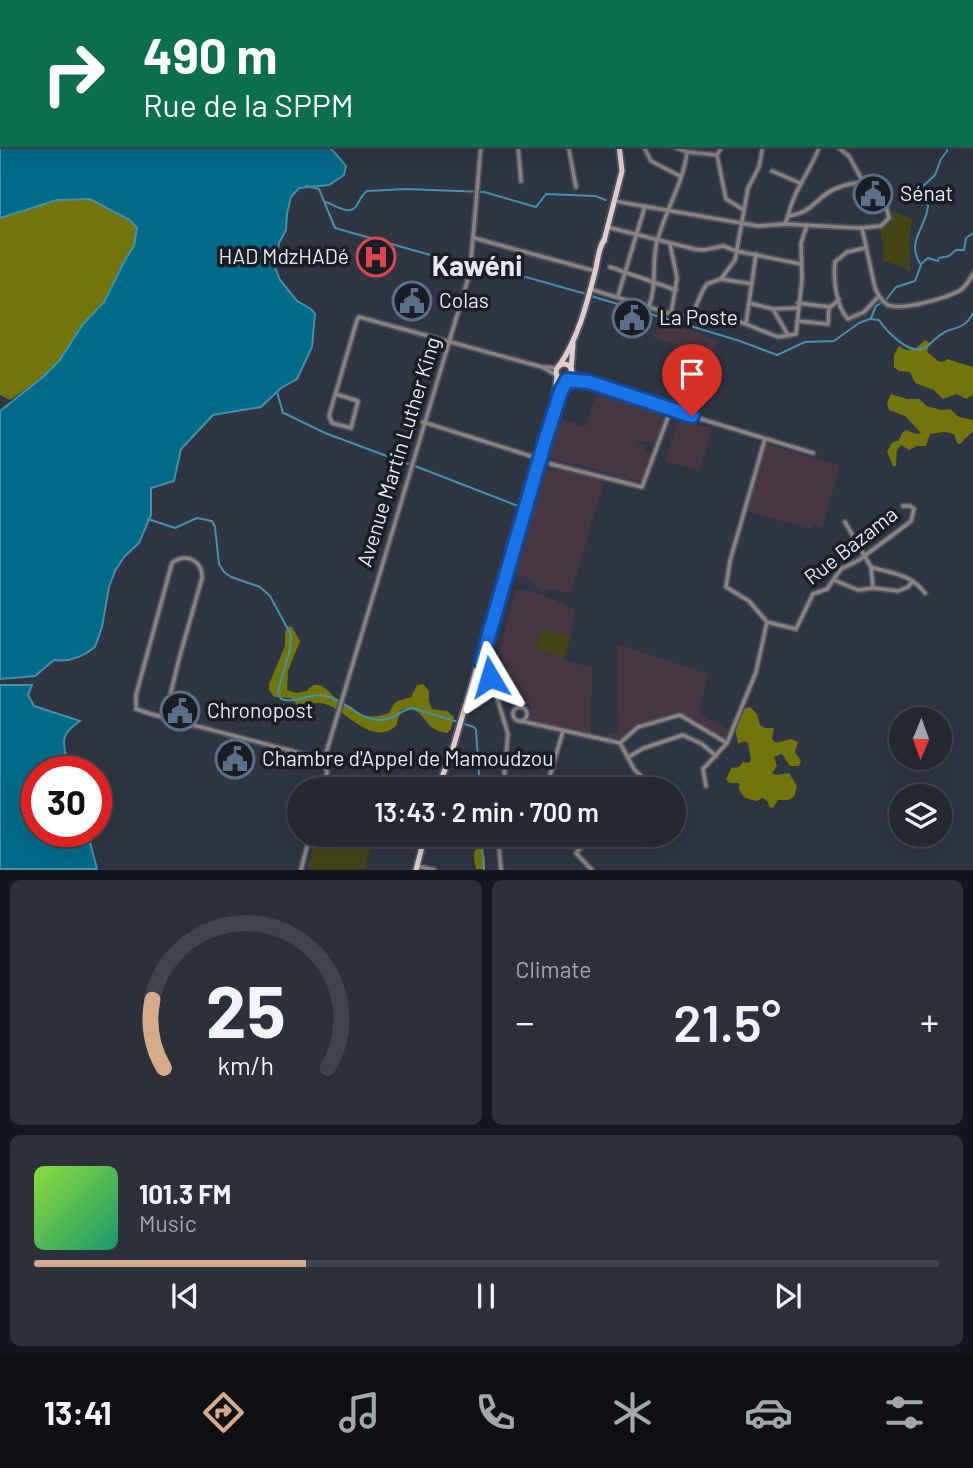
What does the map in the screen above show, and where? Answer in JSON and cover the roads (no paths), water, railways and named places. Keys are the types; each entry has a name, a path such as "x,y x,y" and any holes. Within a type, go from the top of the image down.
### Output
{"main road":[{"path":"479,661 556,388 557,371 573,341 604,240 618,188 619,147"},
{"path":"444,777 561,391 570,375 573,341"},
{"path":"557,371 567,365 570,375"},
{"path":"557,371 561,380 570,375"},
{"path":"418,865 423,847"}],"street":[{"name":"Avenue Martin Luther King","path":"326,777 327,750 342,697 472,263 481,147"},
{"path":"518,147 521,181"},
{"path":"568,147 576,187"},
{"path":"644,147 651,161 680,176"},
{"path":"674,147 687,152 717,155"},
{"path":"722,147 717,155 726,199 744,210"},
{"path":"722,279 735,260 748,188 759,167 762,147"},
{"path":"785,224 800,183 817,156 819,147"},
{"path":"614,201 769,227 785,224 862,228 881,226 889,218 886,206 879,195 863,182 849,156 838,147"},
{"path":"649,306 655,282 658,241 684,170 687,152"},
{"path":"772,171 800,183"},
{"path":"788,216 808,210 826,194 845,185 863,182"},
{"path":"618,296 645,206"},
{"path":"589,291 618,296 671,314 746,323 778,337 796,334 802,279 802,243 807,225"},
{"path":"607,227 670,244 703,250 723,246 801,264"},
{"path":"862,228 881,300"},
{"path":"474,238 595,271"},
{"path":"670,244 676,268 676,290 671,314"},
{"path":"866,248 847,252 835,262 839,300 848,319 881,300"},
{"path":"746,323 755,254"},
{"path":"610,267 676,290"},
{"path":"881,300 898,307 942,298 962,289 973,274"},
{"path":"692,315 708,284 722,279 752,284"},
{"path":"749,303 773,309 797,306 829,307 839,300"},
{"path":"797,321 828,324 829,307"},
{"path":"773,309 788,335"},
{"path":"336,394 358,401 351,428 330,420 336,394 359,317 557,371"},
{"path":"570,375 813,453"},
{"path":"551,464 642,487 671,409"},
{"path":"424,422 537,458"},
{"path":"706,786 703,769 727,743 756,672 767,622 763,614 749,601 726,587 730,561 765,439"},
{"name":"Rue Bazama","path":"767,622 796,629 810,598 827,589 841,569 865,556 911,521 914,509 903,506"},
{"path":"845,522 871,567 873,588"},
{"path":"166,717 202,578 197,562 181,557 172,563 135,709 311,756 326,764"},
{"path":"871,567 903,575 925,593"},
{"path":"834,580 858,590 873,588 898,591 908,587 913,581"},
{"path":"479,661 488,668 508,734 504,777"},
{"path":"476,671 490,677"},
{"path":"502,712 507,714 516,708 523,708 529,723"},
{"path":"513,712 514,719"},
{"path":"620,743 638,727 680,715 727,743"},
{"path":"521,722 526,718"},
{"path":"503,719 514,719 620,743 634,769 642,777"},
{"path":"550,777 563,731"},
{"path":"628,757 644,748 683,735 702,744 716,756"},
{"path":"301,870 307,847"},
{"path":"499,847 502,870"},
{"path":"581,847 576,853 592,870"},
{"path":"418,865 434,870"}],"water":[{"path":"0,147 330,147 346,166 344,175 329,185 299,188 291,197 286,230 279,243 275,267 280,280 297,301 315,314 312,347 297,379 281,388 261,407 213,415 181,449 174,481 151,488 151,515 139,543 124,557 115,571 95,647 76,658 54,660 35,676 0,679 0,411 59,361 83,324 104,302 134,246 137,228 130,220 90,199 57,200 0,218"},
{"path":"0,685 32,685 28,695 34,706 80,721 67,733 64,744 66,756 21,756 21,847 91,847 97,869 0,869"}],"waterway":[{"path":"871,318 876,306 886,300 896,287 915,281 921,265 915,249 916,242 928,206 919,190 935,175 947,147"},
{"path":"306,186 319,189 335,228 448,260 476,263 586,294"},
{"path":"326,202 350,210 367,191 406,189 484,192 536,207 546,194 595,196 606,200"},
{"path":"922,263 928,258 938,261 956,250 964,250 966,238 973,233"},
{"path":"591,296 740,341 777,355 805,342 834,341 859,323 870,319 879,320 905,346 918,350 943,333 965,323 973,313"},
{"path":"277,392 283,413 325,433 408,464"},
{"path":"415,466 518,506"},
{"path":"148,519 175,528 197,518 212,521 219,564 224,572 260,587 270,596 291,635 278,693 281,699 326,696 359,714 382,720 413,708 474,727 479,777"},
{"path":"482,847 484,870"}],"place":[{"name":"Sénat","path":"873,194"},
{"name":"HAD MdzHADé","path":"376,257"},
{"name":"Colas","path":"412,301"},
{"name":"La Poste","path":"632,318"},
{"name":"Chronopost","path":"180,711"},
{"name":"Chambre d'Appel de Mamoudzou","path":"235,759"}],"district":[{"name":"Kawéni","path":"477,266"}]}
